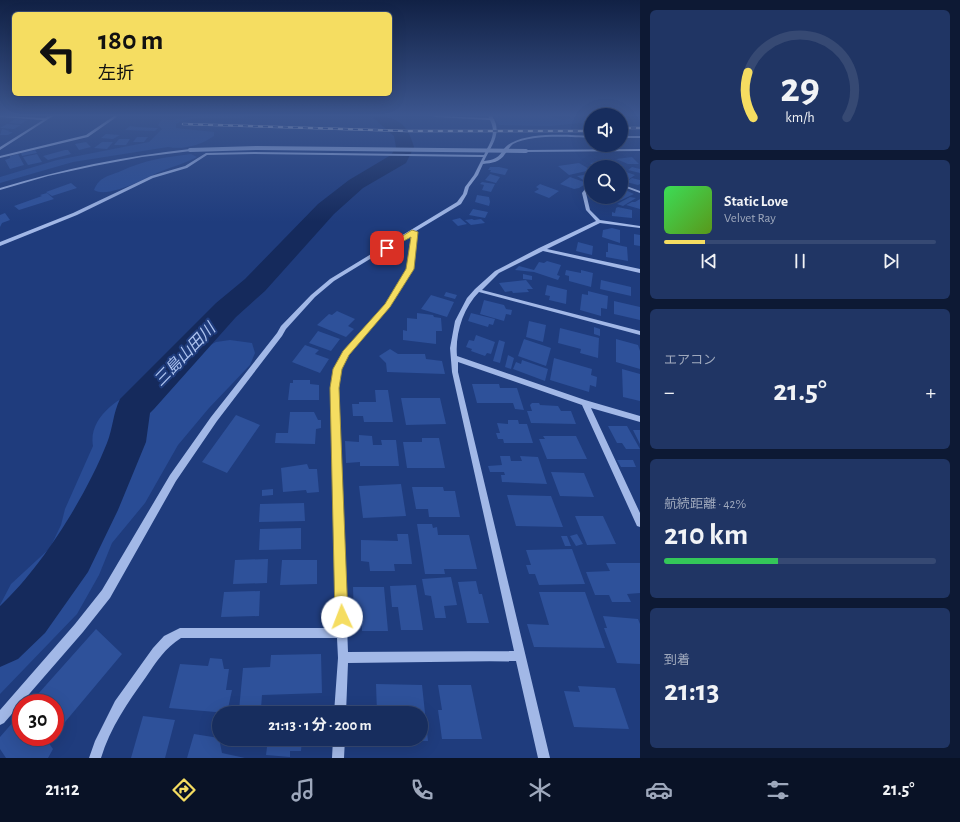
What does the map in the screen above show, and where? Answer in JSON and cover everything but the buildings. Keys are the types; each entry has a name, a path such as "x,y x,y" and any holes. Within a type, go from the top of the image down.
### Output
{"street":[{"path":"0,156 20,151"},
{"path":"0,189 57,172 92,164 180,151"},
{"path":"0,719 80,628 106,594 173,478 214,419 280,334 283,328 313,296 332,280 459,204 486,151"},
{"path":"0,244 75,214 152,178 186,167 206,154 268,153 483,159 496,161 501,158 505,151"},
{"path":"628,188 640,192"},
{"path":"587,204 588,210 599,221"},
{"path":"544,758 455,372 453,348 458,321 470,298 477,290 503,268 599,221 640,227"},
{"path":"340,706 343,658 334,396 337,369 346,353 388,305 399,289 410,269 414,232"},
{"path":"541,249 640,271"},
{"path":"477,290 640,333"},
{"path":"454,358 640,419"},
{"path":"585,402 640,523"},
{"path":"95,758 99,745 119,705 157,652 168,640 180,633 342,633"},
{"path":"343,658 520,656"},
{"path":"338,758 339,746"}],"shaded area":[{"path":"101,151 140,151 73,162 0,183 0,177 57,160"},
{"path":"191,154 197,157 118,190 101,192 94,190 102,180 138,164 173,156"},
{"path":"230,340 252,343 255,353 250,365 209,408 178,445 145,503 112,543 99,575 77,614 0,694 0,605 11,584 50,548 61,525 65,509 93,446 95,426 100,418 115,403 124,397 134,392 164,384 175,379 180,372 184,359 216,342"}],"waterway":[{"name":"三島山田川","path":"0,641 27,615 72,556 103,496 127,442 133,409 141,399 226,310 255,285 326,209 356,184 399,159 403,151"}],"route":[{"path":"342,617 334,388 337,369 346,353 388,305 410,269 414,232 387,248"}]}
